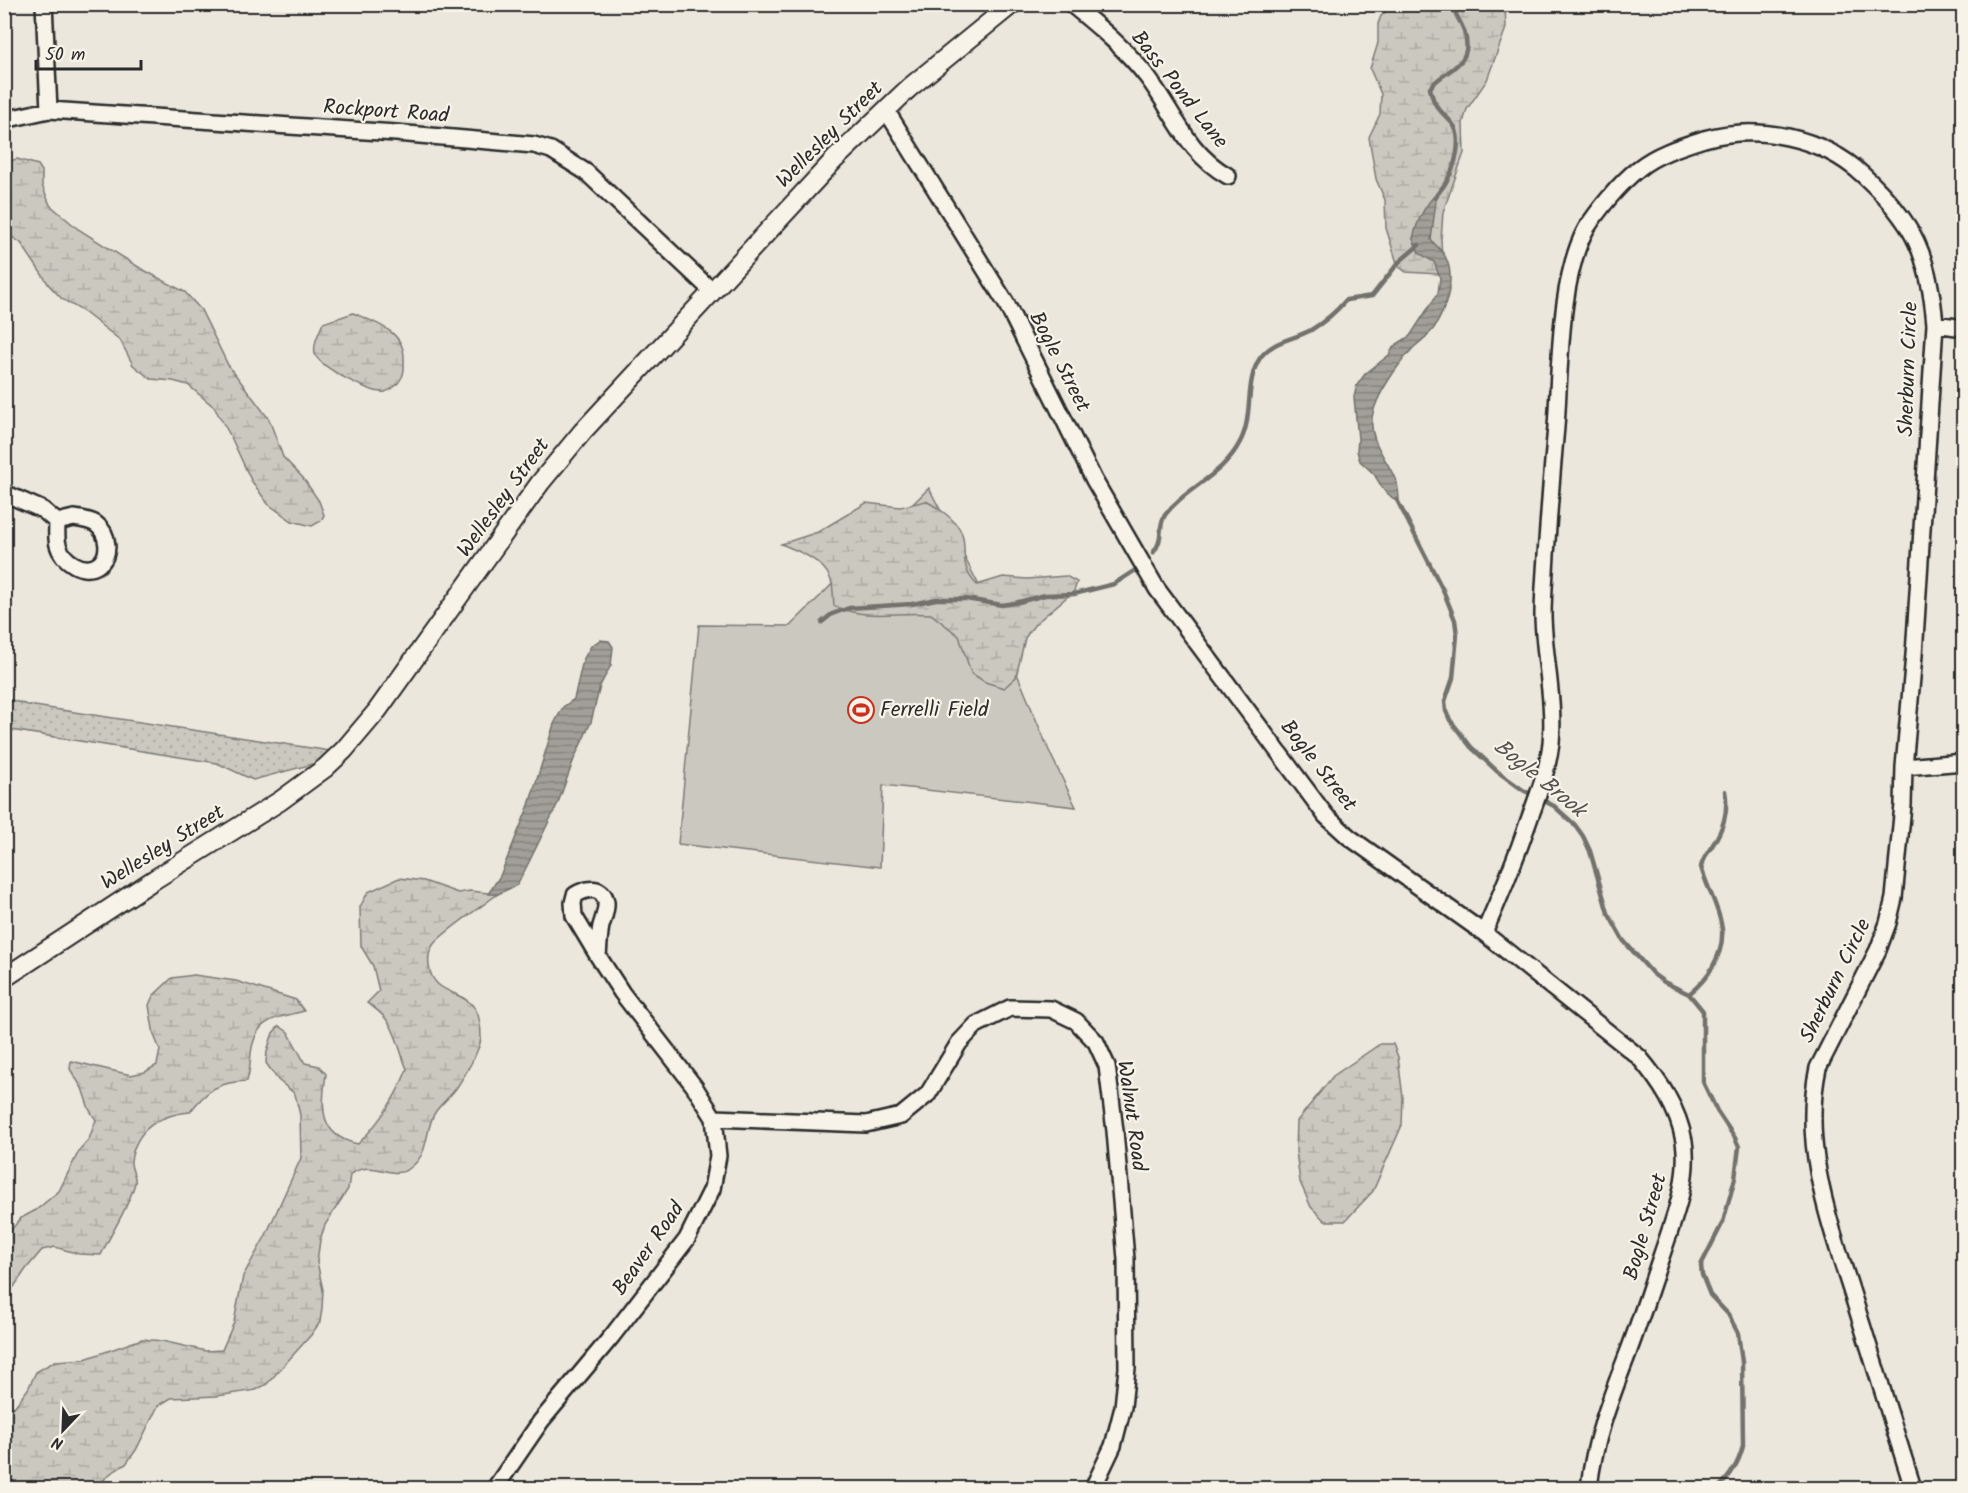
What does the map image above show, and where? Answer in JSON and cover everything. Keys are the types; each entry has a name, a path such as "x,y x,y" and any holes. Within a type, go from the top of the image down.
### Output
{"main road":[{"name":"Wellesley Street","path":"4,978 155,879 280,801 325,768 344,750 377,711 555,464 835,159 948,55 1012,4"}],"street":[{"path":"44,4 50,110"},
{"name":"Bass Pond Lane","path":"1071,4 1131,57 1158,92 1200,156 1228,176"},
{"name":"Rockport Road","path":"4,120 50,110 407,134 534,145 551,150 586,172 712,291"},
{"name":"Bogle Street","path":"886,110 1006,303 1094,480 1157,589 1326,816 1348,837 1484,933 1639,1057 1657,1080 1674,1108 1684,1142 1684,1166 1679,1201 1629,1351 1606,1409 1592,1463 1589,1488"},
{"name":"Sherburn Circle","path":"1484,933 1509,875 1548,764 1552,726 1543,612 1564,312 1571,269 1586,230 1607,201 1638,168 1686,144 1724,133 1772,133 1806,142 1831,152 1857,170 1896,209 1920,247 1932,291 1935,324 1914,655 1894,898 1888,923 1865,978 1822,1059 1813,1089 1812,1112 1813,1141 1827,1212 1913,1488"},
{"path":"1935,324 1964,328"},
{"path":"4,493 43,510 57,522"},
{"path":"1904,767 1964,762"},
{"name":"Beaver Road","path":"495,1488 541,1421 612,1336 687,1239 712,1190 718,1156 714,1118 694,1086 622,993 598,956"},
{"name":"Walnut Road","path":"714,1118 866,1124 901,1116 928,1095 959,1043 976,1025 1010,1008 1051,1009 1076,1021 1096,1042 1107,1066 1126,1259 1127,1368 1123,1407 1113,1446 1093,1488"}],"green space":[{"path":"1425,5 1505,5 1506,28 1487,80 1467,109 1463,123 1464,153 1443,212 1442,258 1438,274 1406,272 1398,266 1386,228 1385,200 1376,179 1369,137 1380,114 1381,94 1370,69 1378,43 1378,24 1381,16 1389,9"},
{"path":"17,159 38,165 42,171 42,185 50,205 78,229 140,268 185,292 201,310 228,365 269,419 283,457 303,478 319,501 324,515 321,521 312,526 292,521 268,504 251,480 214,407 188,385 151,379 133,365 120,340 84,312 62,299 49,285 21,243 5,232 5,162"},
{"path":"353,313 387,329 399,341 403,349 404,372 397,384 388,391 379,392 346,379 325,365 315,354 316,342 323,323"},
{"name":"Ferrelli Field","path":"929,488 986,599 1050,753 1076,807 883,785 880,867 678,844 699,625 790,626"},
{"path":"926,501 948,516 959,528 964,541 967,570 977,585 1003,577 1027,579 1066,576 1077,582 1074,591 1035,624 1025,638 1016,677 1004,688 985,682 971,673 959,636 931,614 871,614 847,611 834,606 830,578 822,566 781,544 818,532 866,503 900,507"},
{"path":"4,698 28,705 350,754 253,780 217,763 5,729"},
{"path":"399,878 424,881 458,893 470,891 498,894 437,940 429,958 429,966 436,982 468,1001 476,1010 481,1038 464,1077 432,1118 424,1148 417,1162 403,1172 367,1168 350,1175 348,1189 325,1225 320,1240 317,1262 323,1290 320,1322 267,1384 256,1390 217,1396 171,1398 158,1406 136,1450 126,1464 111,1473 95,1488 5,1488 4,1410 15,1406 28,1389 36,1372 55,1361 85,1359 142,1339 206,1351 222,1350 234,1322 243,1276 265,1237 301,1158 300,1115 295,1094 278,1080 266,1063 273,1033 279,1026 288,1032 305,1063 319,1066 326,1074 324,1109 329,1127 336,1134 358,1144 387,1109 407,1069 390,1024 367,1003 379,991 373,966 361,946 360,907 368,892"},
{"path":"194,975 236,981 296,1000 304,1011 276,1018 262,1026 257,1032 247,1081 221,1085 202,1098 190,1112 168,1116 151,1125 144,1132 138,1140 131,1161 135,1180 132,1193 101,1255 79,1254 55,1247 42,1250 5,1300 5,1237 21,1218 36,1210 59,1191 80,1149 89,1139 96,1120 89,1109 82,1088 70,1069 71,1061 131,1075 145,1072 157,1065 160,1050 154,1035 149,1005 153,996 172,978"},
{"path":"1380,1044 1393,1044 1398,1057 1403,1098 1402,1125 1373,1191 1345,1221 1325,1221 1311,1207 1300,1182 1296,1151 1297,1121 1333,1076"}],"shaded area":[{"path":"1437,193 1431,240 1443,253 1449,266 1450,284 1446,303 1434,328 1414,347 1388,380 1372,418 1373,435 1393,473 1399,492 1399,504 1360,461 1357,451 1354,397 1357,385 1365,374 1389,355 1394,346 1410,336 1438,293 1440,278 1434,262 1419,253 1413,239 1422,214"},
{"path":"600,640 609,641 613,647 611,665 600,686 591,722 558,803 517,885 498,894 488,894 500,876 529,805 554,724 563,707 574,699 583,660 591,646"}],"waterway":[{"name":"Bogle Brook","path":"1435,198 1452,169 1458,144 1456,129 1436,105 1430,88 1456,66 1466,52 1467,43 1464,31 1453,4"},
{"path":"1153,553 1159,542 1161,524 1165,515 1183,497 1224,464 1240,442 1247,421 1252,378 1265,352 1277,344 1316,327 1346,300 1372,296 1399,262 1419,245"},
{"name":"Bogle Brook","path":"1397,500 1443,590 1455,620 1457,635 1453,678 1445,701 1450,720 1471,747 1498,772 1523,790 1554,806 1575,825 1590,851 1608,913 1623,940 1653,974 1689,994 1703,1011 1703,1082 1717,1111 1739,1147 1735,1178 1723,1222 1701,1265 1702,1275 1710,1295 1728,1314 1738,1333 1742,1362 1743,1446 1734,1469 1718,1488"},
{"path":"822,622 832,614 849,608 912,604 936,599 966,599 1002,605 1045,595 1074,594 1114,584 1134,571"},
{"path":"1689,994 1711,970 1722,940 1719,916 1701,867 1724,820 1725,791"}],"place":[{"name":"Ferrelli Field","path":"861,710"}]}
